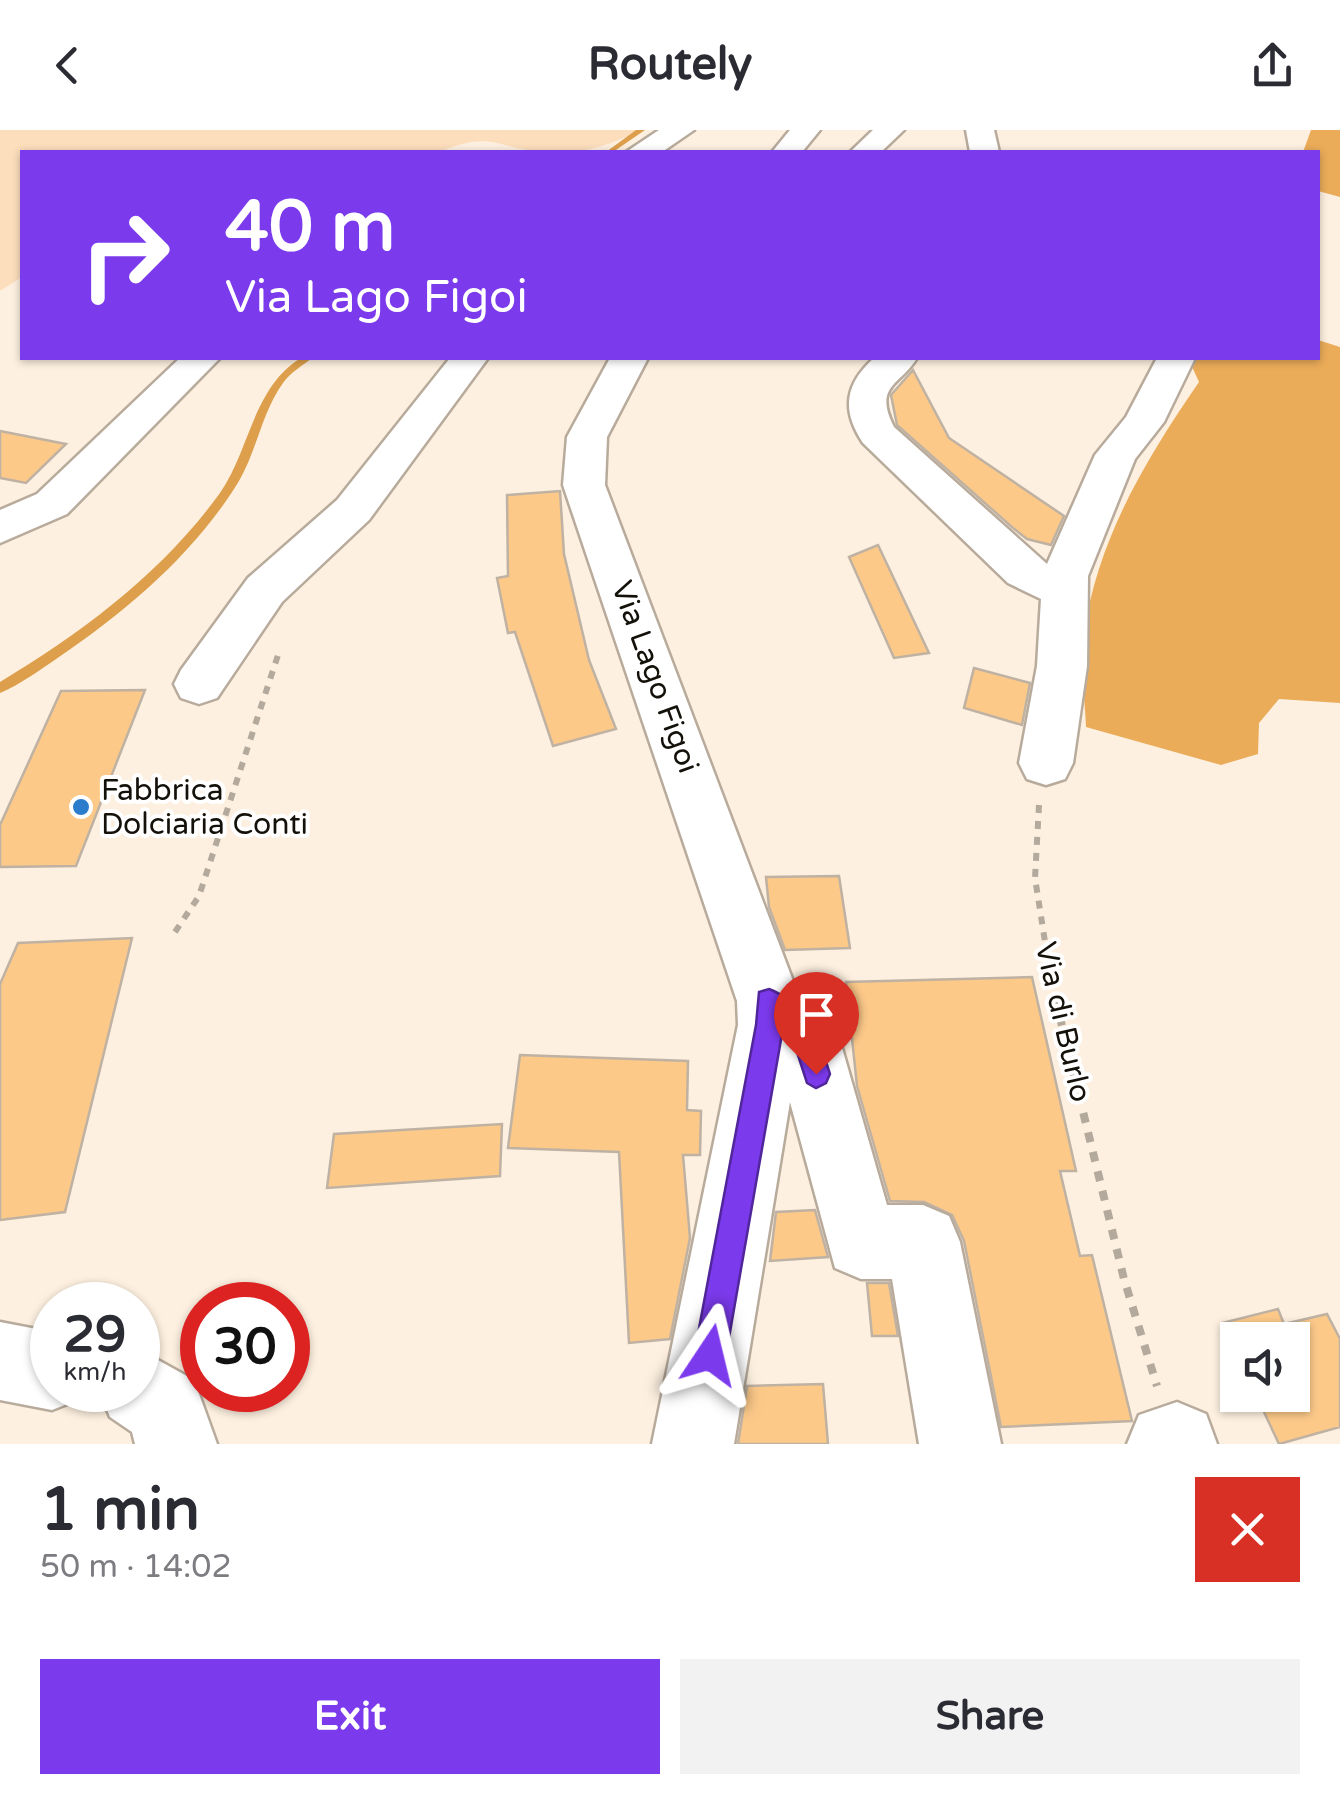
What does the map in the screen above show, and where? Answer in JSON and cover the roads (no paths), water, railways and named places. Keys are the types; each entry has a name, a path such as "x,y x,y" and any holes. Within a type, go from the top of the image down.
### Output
{"street":[{"path":"645,150 680,130"},
{"path":"788,150 806,130"},
{"path":"866,150 890,130"},
{"path":"0,528 52,504 199,360"},
{"path":"198,684 264,590 353,510 468,360"},
{"name":"Via Lago Figoi","path":"628,360 586,437 584,485 769,1001 770,1025 694,1444"},
{"path":"896,360 867,388 864,410 877,434 1024,572 1062,589"},
{"path":"1046,763 1062,666 1062,589 1116,454 1154,406 1175,360"},
{"name":"Via Lago Figoi","path":"769,1001 807,1041 862,1242 924,1242 960,1444"},
{"path":"0,1361 30,1367"},
{"path":"160,1404 166,1408 176,1444"},
{"path":"1168,1444 1177,1443"}],"waterway":[{"path":"612,150 641,130"},
{"path":"0,688 93,627 176,553 235,478 273,391 304,360"}],"place":[{"name":"Fabbrica Dolciaria Conti","path":"81,807"}]}
